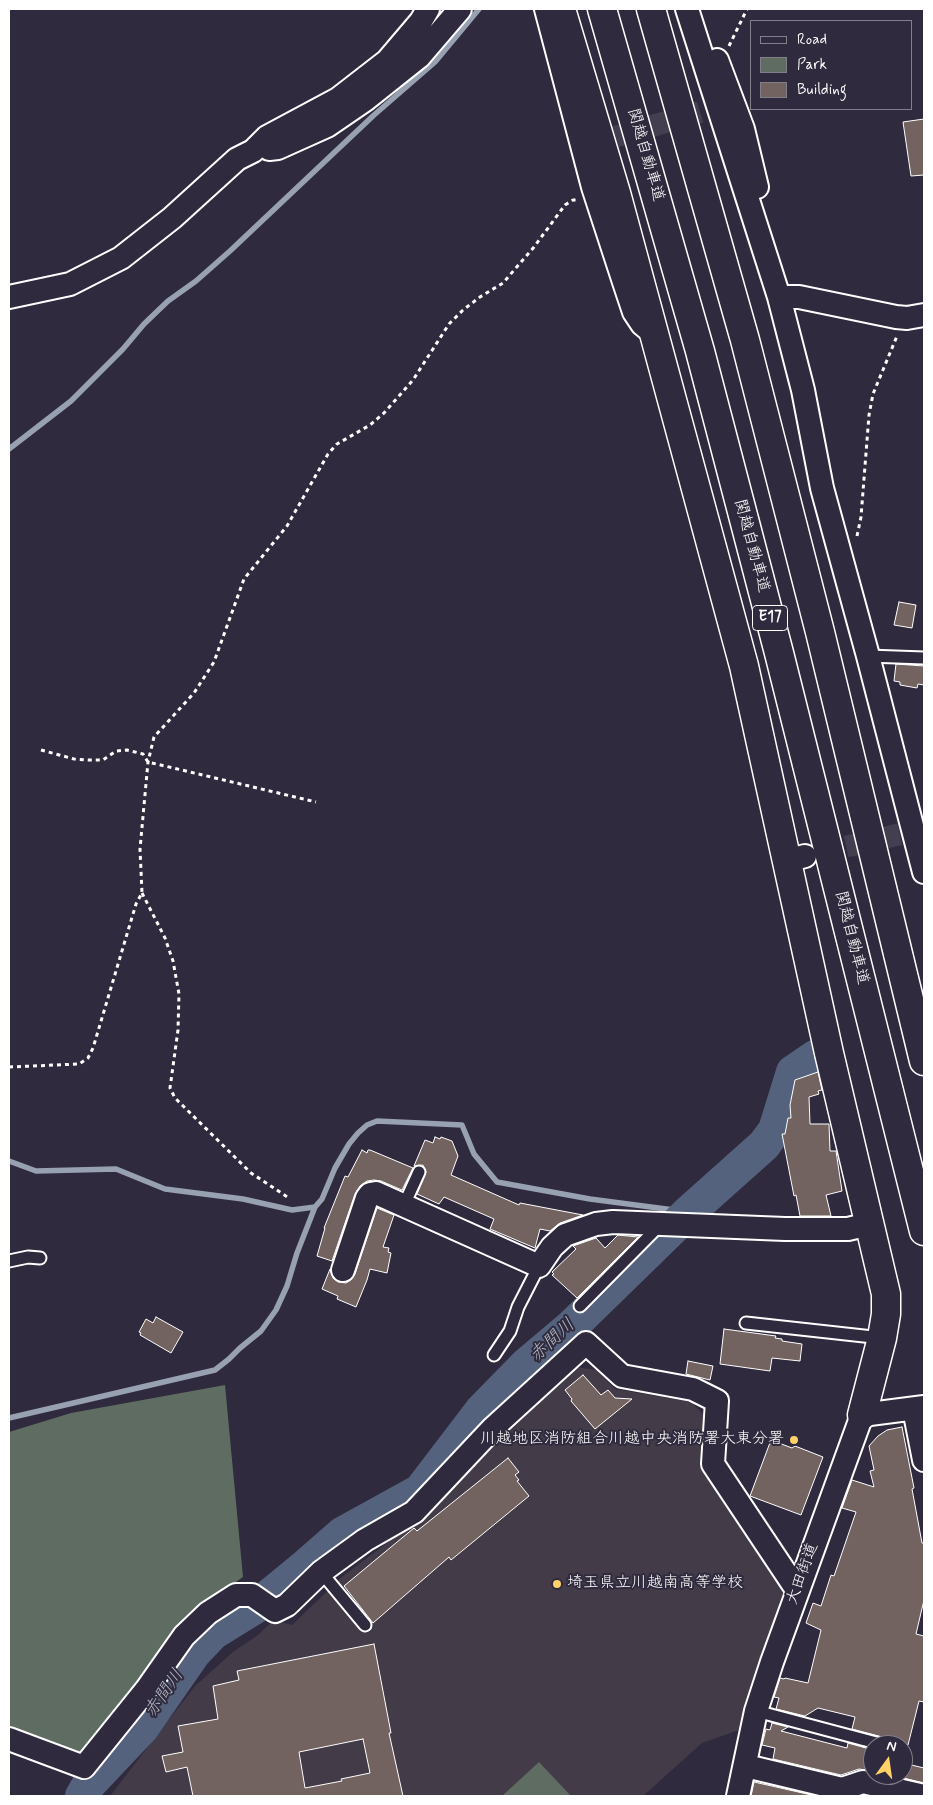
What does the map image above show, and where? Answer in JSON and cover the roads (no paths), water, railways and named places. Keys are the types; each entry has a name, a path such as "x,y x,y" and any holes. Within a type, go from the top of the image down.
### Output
{"main road":[{"path":"560,9 616,193 796,859 869,1224 886,1294 886,1314 882,1338 862,1415"},
{"name":"関越自動車道","path":"602,9 705,370 782,663 924,1231"},
{"path":"650,9 745,340 820,632 924,1061"}],"street":[{"path":"9,297 70,284 121,258 172,218 237,159 253,151 267,137 338,99 387,61 428,9"},
{"path":"253,151 278,148 327,126 365,100 419,57 460,9"},
{"path":"546,9 593,188 624,282 634,312 642,324 654,334"},
{"path":"687,9 777,293 803,390 822,488 868,656 907,833 924,872"},
{"path":"702,9 718,62 744,128 776,269 777,293"},
{"path":"777,293 869,312 916,316"},
{"path":"343,1270 367,1198 370,1194 376,1193 539,1266 557,1241 565,1235 596,1224 613,1222 848,1229 869,1224"},
{"path":"9,1739 84,1766 146,1690 184,1636 208,1613 236,1595 252,1595 275,1612 287,1605 321,1572 366,1540 414,1512 494,1428 586,1343 622,1376 693,1389 717,1401 713,1464 797,1590"},
{"path":"862,1415 919,1408 924,1460"},
{"name":"大田街道","path":"738,1796 746,1766 756,1712 797,1590 862,1415"},
{"path":"746,1766 842,1789 863,1782 924,1796"}],"lane":[{"path":"868,656 924,658"},
{"path":"404,1204 419,1172"},
{"path":"580,1306 673,1224"},
{"path":"9,1261 28,1257 40,1258"},
{"path":"494,1354 510,1331 518,1308 539,1266"},
{"path":"746,1322 882,1338"},
{"path":"321,1572 365,1625"},
{"path":"756,1712 863,1740"}],"waterway":[{"path":"9,449 71,401 168,301 196,281 230,251 374,115 435,62 479,9"},
{"name":"赤間川","path":"263,1601 342,1534 420,1491 481,1411 527,1364 572,1326 689,1212 764,1145 775,1130 793,1072 815,1057"},
{"path":"9,1418 215,1370 229,1359 261,1331 276,1310 287,1286 297,1253 315,1207 322,1199 335,1168 358,1133 367,1125 377,1121 462,1125 474,1154 497,1182 590,1199 689,1212"},
{"path":"9,1161 36,1171 116,1169 165,1189 243,1199 292,1210 315,1207"},
{"name":"赤間川","path":"82,1796 89,1784 142,1728 194,1653 213,1633 260,1604"}],"tunnel":[{"path":"584,146 734,102"},
{"path":"814,854 901,834"}],"place":[{"name":"川越地区消防組合川越中央消防署大東分署","path":"794,1440"},
{"name":"埼玉県立川越南高等学校","path":"557,1584"}]}
